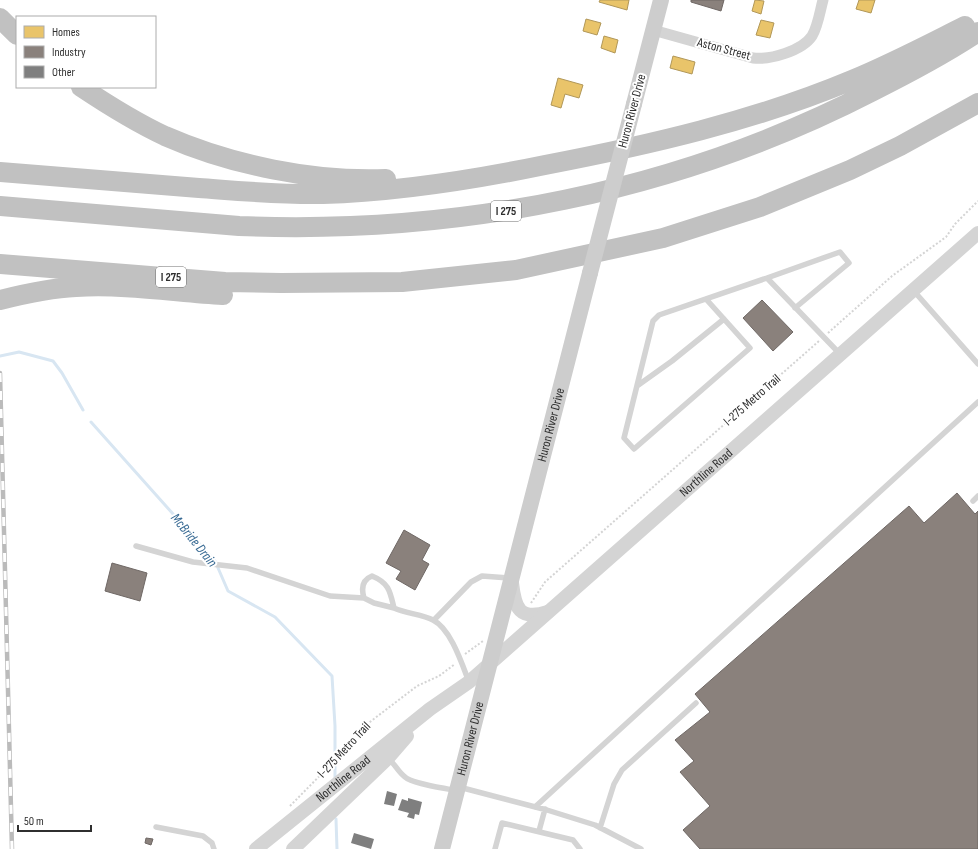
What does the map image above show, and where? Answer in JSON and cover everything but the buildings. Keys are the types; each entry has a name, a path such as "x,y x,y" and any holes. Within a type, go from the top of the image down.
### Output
{"highway":[{"path":"0,18 16,34"},
{"path":"0,172 260,193 357,193 411,188 468,180 542,166 642,144 755,115 793,103 852,80 969,24 978,24"},
{"name":"I 275","path":"0,206 239,226 275,227 370,226 430,221 493,213 549,203 647,180 727,155 805,124 850,103 911,71 978,32"},
{"path":"83,88 110,106 165,136 217,155 281,170 317,176 369,180 445,175 517,164 542,166"},
{"name":"I 275","path":"0,264 225,282 281,284 402,282 516,270 663,238 760,206 850,170 900,146 978,103"},
{"path":"0,300 15,296 75,287 111,287 248,296 301,296 342,283"}],"main road":[{"name":"Huron River Drive","path":"442,849 661,0"}],"street":[{"name":"Aston Street","path":"653,30 753,58 771,57 794,49 806,42 812,36 823,0"},
{"name":"Northline Road","path":"256,849 430,709 469,682 978,233"},
{"path":"511,578 514,603 520,610 534,615 548,611"},
{"name":"Northline Road","path":"293,849 388,758 430,709"}],"lane":[{"path":"706,299 750,348 634,449 624,438 653,321 659,316 706,299 840,252 849,263 795,308"},
{"path":"767,278 840,354"},
{"path":"913,290 978,364"},
{"path":"637,386 672,361 724,319"},
{"path":"535,807 978,402"},
{"path":"973,501 978,496"},
{"path":"136,546 193,562 247,568 330,596 364,598 374,603 394,608 402,612 434,620 447,632 469,682"},
{"path":"364,598 362,592 363,584 372,576 381,580 388,587 394,608"},
{"path":"434,620 471,582 482,576 511,578"},
{"path":"600,828 614,784 622,770 696,703"},
{"path":"388,758 396,765 406,778 417,782 458,789 545,809 600,828 641,849"},
{"path":"539,831 545,809"},
{"path":"495,849 502,823 573,840 580,849"},
{"path":"156,828 203,836 212,843 214,849"}],"path":[{"name":"I-275 Metro Trail","path":"530,605 545,582 892,276 946,237 954,224 978,201"},
{"path":"464,655 482,642"},
{"name":"I-275 Metro Trail","path":"285,810 349,746 362,728 417,686 439,676 455,664"}],"waterway":[{"name":"McBride Drain","path":"0,356 19,352 53,361 62,373 83,410"},
{"name":"McBride Drain","path":"91,422 215,561 228,591 275,617 332,676 335,755"},
{"name":"McBride Drain","path":"335,763 335,779"},
{"name":"McBride Drain","path":"336,819 337,849"}],"railway":[{"path":"0,373 12,849"}]}
